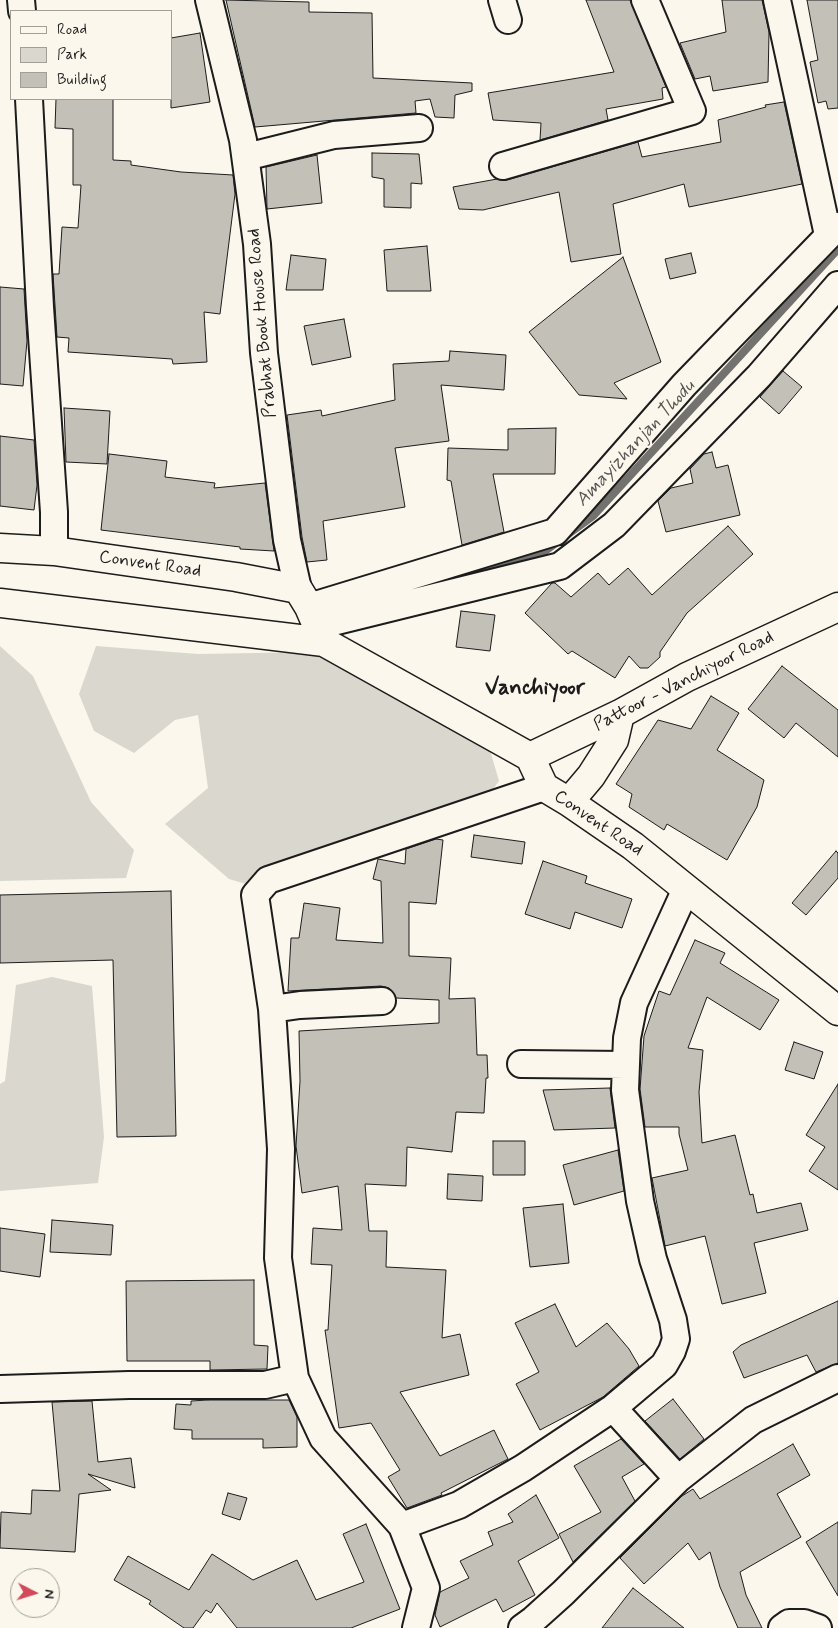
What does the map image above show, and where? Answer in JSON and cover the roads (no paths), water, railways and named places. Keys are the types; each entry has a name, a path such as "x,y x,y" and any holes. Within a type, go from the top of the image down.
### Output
{"main road":[{"name":"Convent Road","path":"0,548 54,551 236,577 312,616 530,757 544,787 633,846 838,1011"},
{"path":"0,603 312,616"},
{"name":"Pattoor - Vanchiyoor Road","path":"530,757 620,714 687,677 838,607"},
{"path":"569,802 591,776 614,740 620,714"}],"street":[{"name":"Prabhat Book House Road","path":"209,0 246,157 257,244 264,353 287,540 312,616"},
{"path":"503,166 692,111 646,0"},
{"path":"312,616 555,532 684,385 833,230 777,0"},
{"path":"29,100 40,307 54,512 54,551"},
{"path":"246,157 334,135 419,128"},
{"path":"312,616 560,566 614,525 759,376 838,285"},
{"path":"416,1628 426,1588 402,1526 324,1438 295,1378 278,1258 281,1149 272,1009 255,894 268,880 544,787"},
{"path":"402,1526 459,1505 523,1468 613,1408 664,1365 672,1351 676,1339 674,1320 653,1259 640,1201 625,1090 627,1038 634,1003 686,889"},
{"path":"272,1009 300,1005 382,1002"},
{"path":"521,1064 626,1066"},
{"path":"0,1389 129,1385 264,1385 295,1378"},
{"path":"522,1628 563,1593 678,1479 753,1420 838,1378"},
{"path":"613,1408 678,1479"},
{"path":"782,1628 789,1623 804,1623 818,1628"}],"waterway":[{"name":"Amayizhanjan Thodu","path":"420,587 545,551 593,516 838,249"}],"district":[{"name":"Vanchiyoor","path":"535,689"}]}
